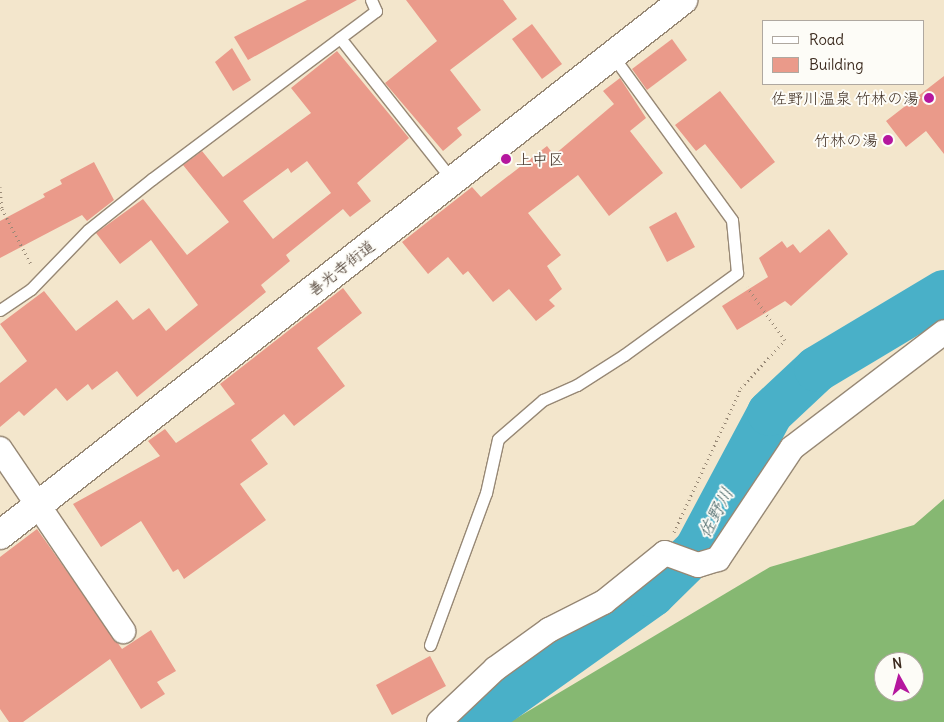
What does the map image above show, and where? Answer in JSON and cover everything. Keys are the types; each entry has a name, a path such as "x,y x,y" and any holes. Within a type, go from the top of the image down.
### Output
{"street":[{"name":"善光寺街道","path":"0,536 683,0"},
{"path":"439,722 495,669 550,630 604,602 665,553 698,565 718,559 792,448 807,433 944,332"},
{"path":"0,449 40,505 123,631"}],"lane":[{"path":"0,310 40,280 88,230 376,11 371,0"},
{"path":"340,38 453,181"},
{"path":"430,645 486,493 498,440 543,400 577,385 624,355 737,273 732,220 612,55"}],"path":[{"path":"0,187 1,209 40,280"},
{"path":"665,553 740,388 785,340 737,273"}],"green space":[{"path":"944,499 944,722 510,722 770,567 914,525"}],"building":[{"path":"307,0 357,0 248,60 234,37"},
{"path":"406,0 503,0 517,19 450,70 481,110 457,128 462,135 443,151 385,83 437,41"},
{"path":"532,24 562,64 542,79 512,39"},
{"path":"672,39 687,60 647,90 632,69"},
{"path":"232,48 251,80 233,91 215,62"},
{"path":"337,51 409,138 357,183 371,201 350,217 343,209 286,255 290,261 261,285 266,292 137,397 117,371 92,390 88,384 67,401 56,388 24,416 19,411 0,427 0,383 27,361 0,324 44,291 76,331 117,300 133,320 149,308 166,331 198,305 151,240 120,264 96,233 143,199 187,255 229,222 183,165 202,151 223,177 311,113 291,88","holes":["307,161 331,193 273,239 243,201 288,168 291,173"]},
{"name":"佐野川温泉 竹林の湯","path":"944,76 944,154 926,131 906,147 886,121"},
{"path":"620,78 646,118 630,131 663,173 609,216 578,175 528,213 561,255 547,266 562,289 549,300 555,306 536,321 509,289 493,302 468,271 463,275 448,257 428,274 402,242 472,187 481,197 547,146 554,155 614,104 603,91"},
{"path":"720,91 775,162 741,189 705,144 696,151 675,125"},
{"path":"94,162 114,200 87,221 82,215 0,258 0,221 45,197 43,194 62,184 60,180"},
{"path":"676,212 695,247 667,262 649,227"},
{"path":"829,229 848,254 791,306 785,301 737,330 722,306 768,277 759,258 782,241 787,248 793,244 800,253"},
{"path":"343,288 362,313 317,348 345,386 294,426 284,414 251,440 268,464 240,484 266,520 184,579 178,569 173,572 141,521 101,547 73,504 160,456 148,441 165,429 176,443 235,404 220,384"},
{"path":"37,529 122,649 151,630 176,671 157,682 165,694 141,709 110,659 23,722 9,722 0,709 0,557"},
{"path":"430,656 446,686 392,715 376,685"}],"waterway":[{"name":"佐野川","path":"472,722 652,594 697,550 770,413 817,369 944,293"}],"place":[{"name":"佐野川温泉 竹林の湯","path":"929,98"},
{"name":"竹林の湯","path":"888,140"},
{"name":"上中区","path":"506,159"}]}
